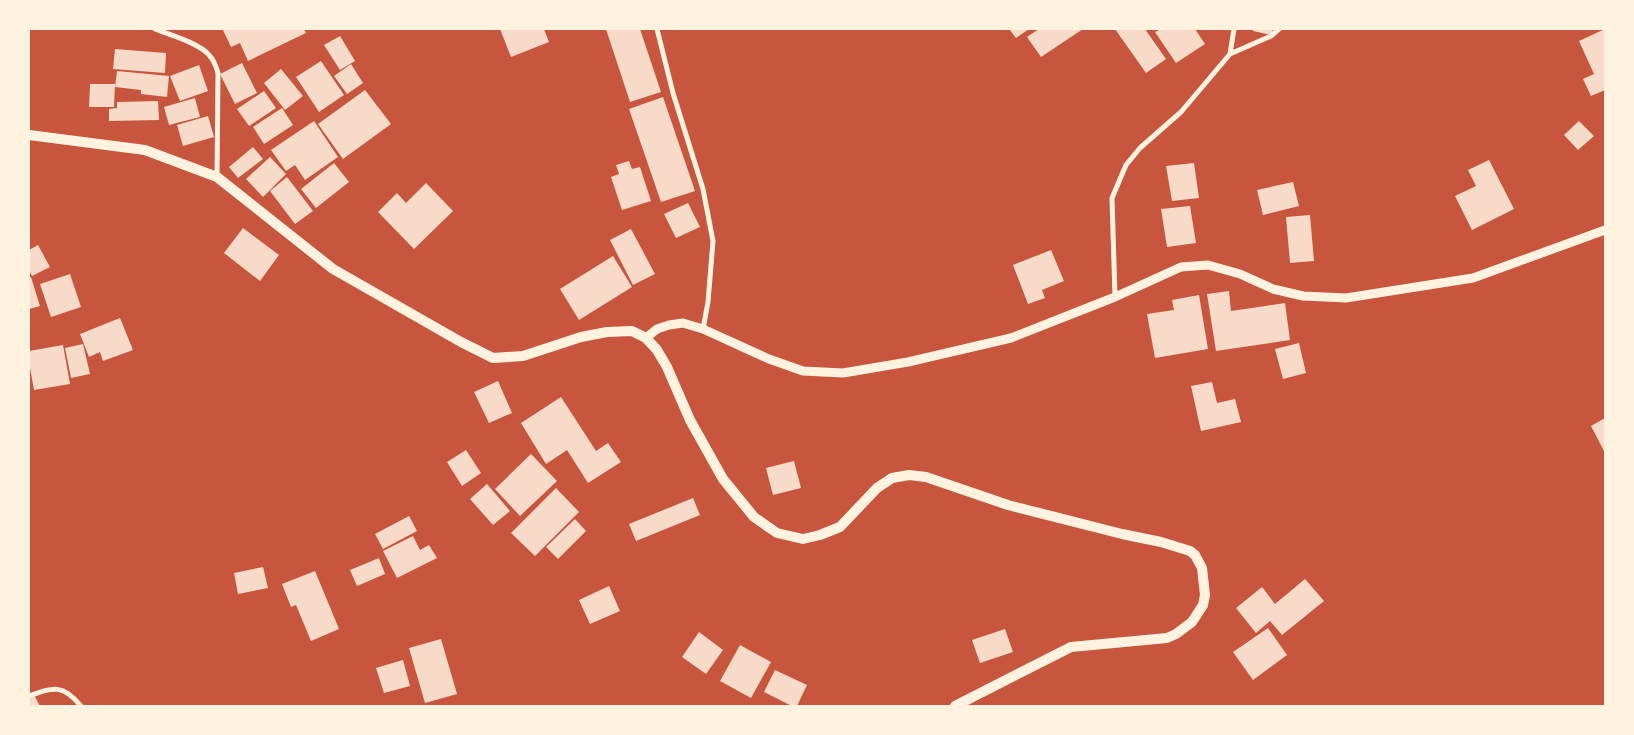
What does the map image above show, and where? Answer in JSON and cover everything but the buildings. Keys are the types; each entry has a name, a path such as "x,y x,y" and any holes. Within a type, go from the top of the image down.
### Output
{"main road":[{"path":"29,135 145,150 217,177 333,269 461,342 493,358 523,356 581,337 607,332 632,331 646,338 657,350 667,368 690,420 723,480 754,517 777,532 803,539 840,527 877,488 892,478 909,475 926,477 1008,505 1161,542 1190,551 1199,561 1203,576 1203,605 1192,622 1176,634 1167,638 1071,647 955,706"}],"street":[{"path":"155,29 201,48 214,63 218,73 217,177"},
{"path":"656,29 673,93 703,189 713,241 708,302 703,329"},
{"path":"1230,54 1234,29"},
{"path":"1115,297 1112,198 1126,165 1140,148 1182,112 1230,54 1271,36 1280,29"},
{"path":"646,338 657,329 683,323 703,329 769,359 803,371 843,373 908,362 1012,338 1115,297 1181,268 1208,265 1240,274 1273,289 1303,296 1346,298 1474,278 1605,230"},
{"path":"29,696 53,689 62,690 71,694 81,706"}]}
